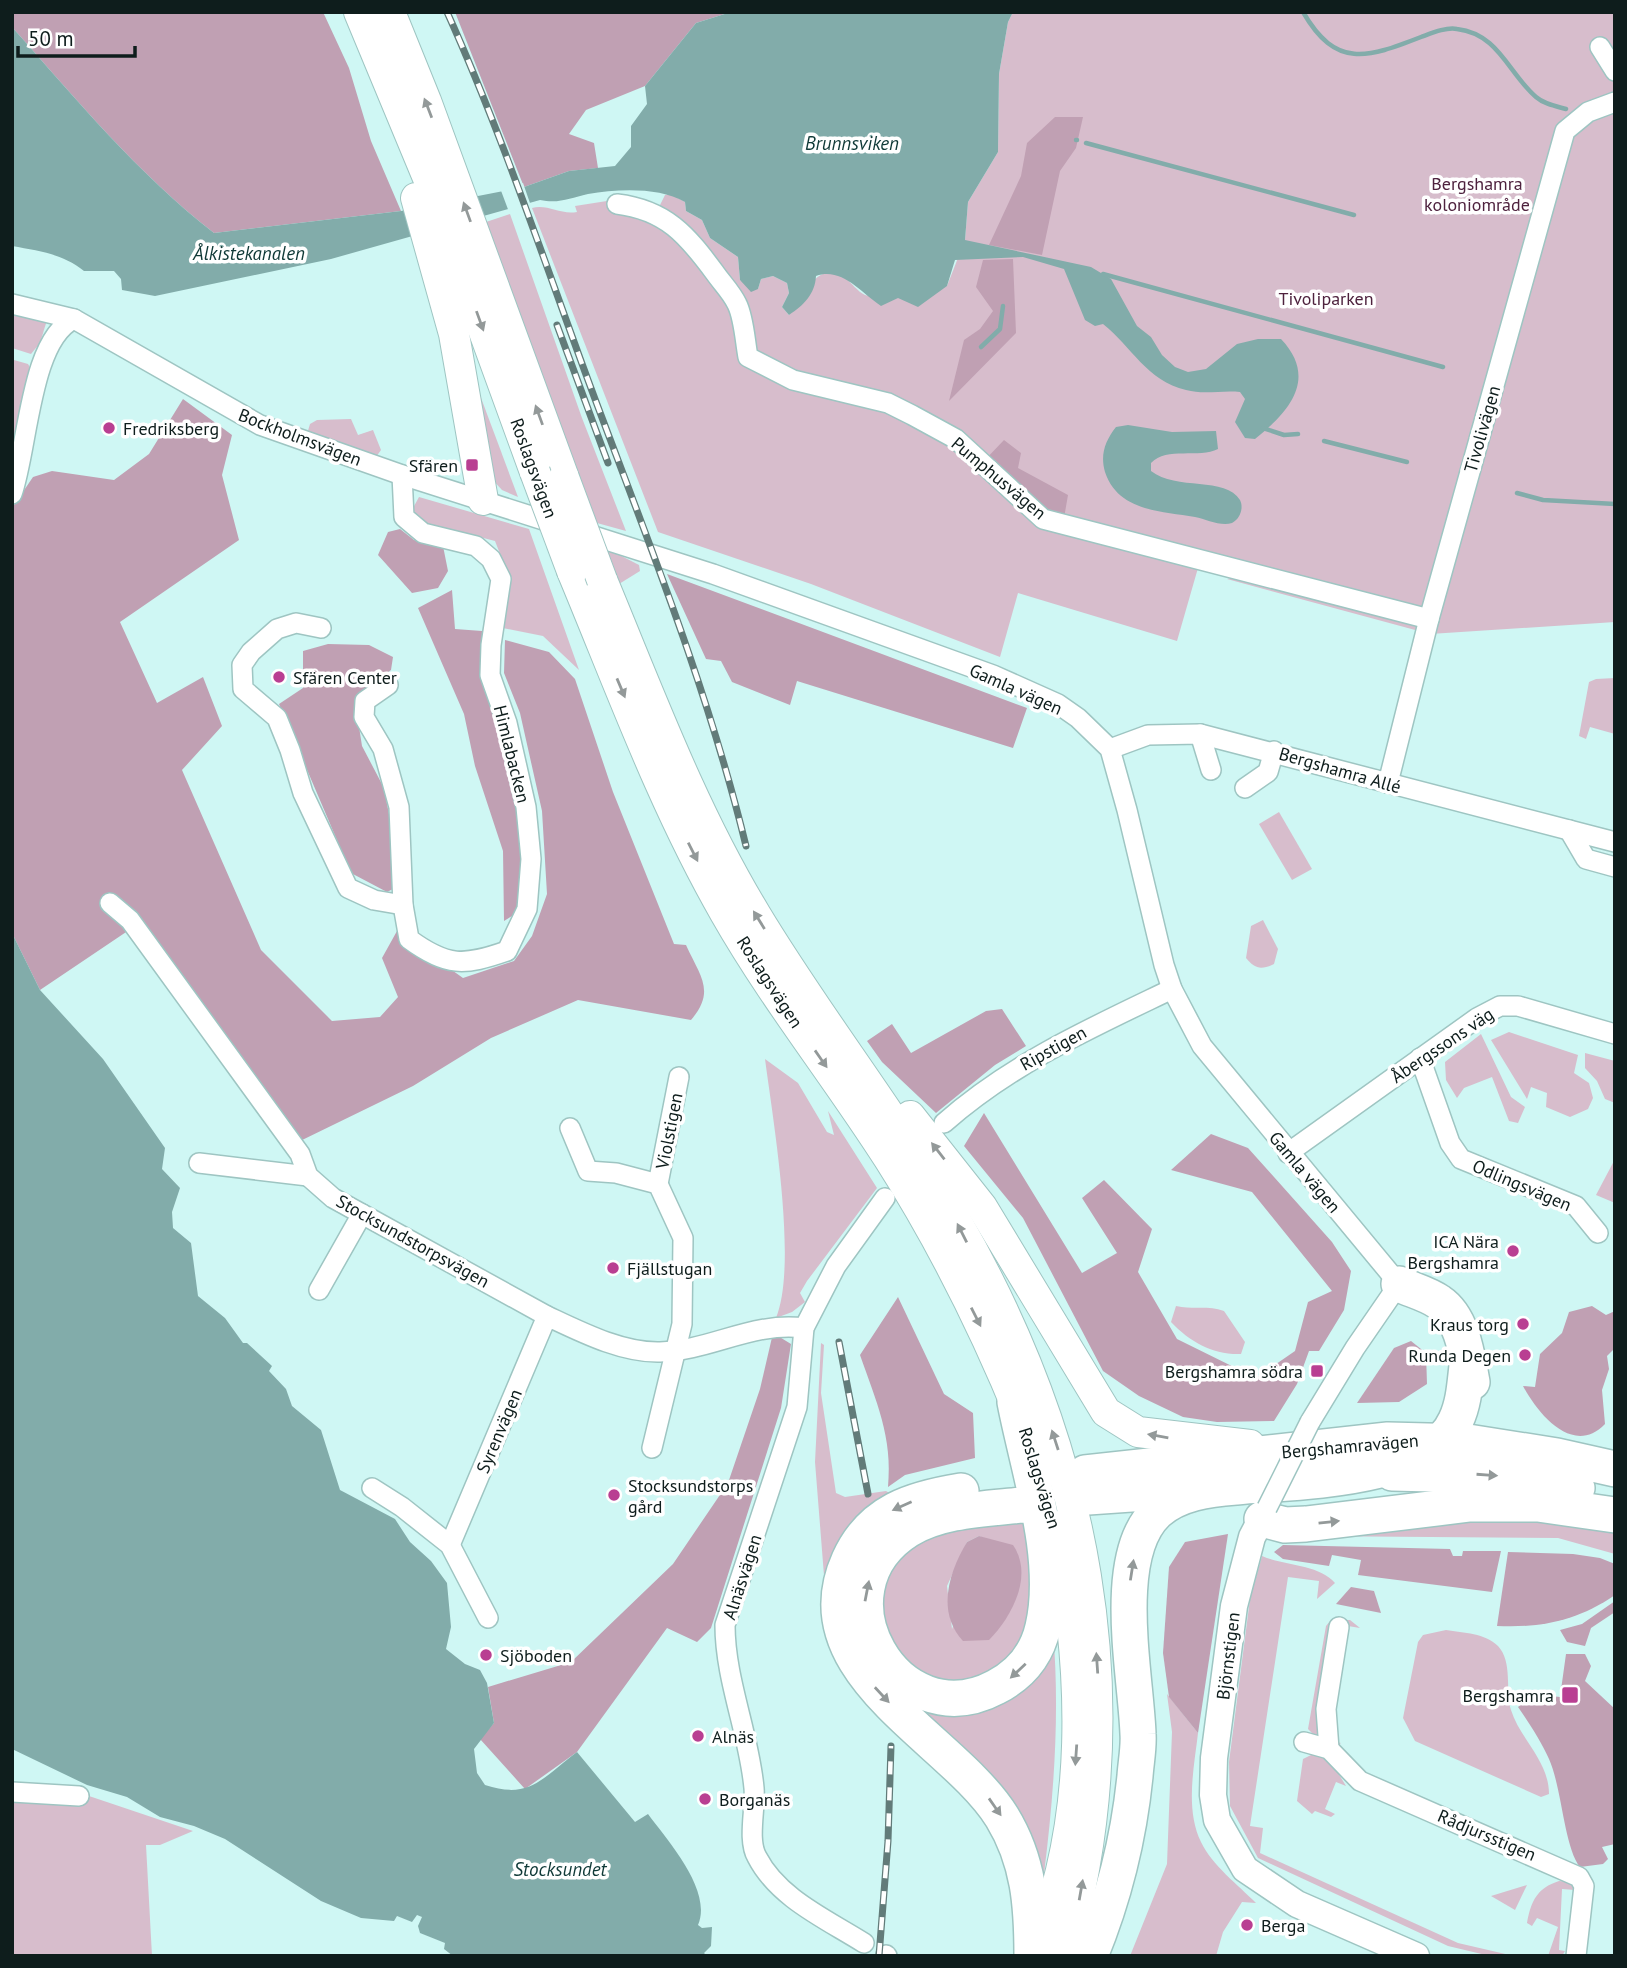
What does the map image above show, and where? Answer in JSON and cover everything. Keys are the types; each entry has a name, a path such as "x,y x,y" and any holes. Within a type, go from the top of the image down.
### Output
{"highway":[{"path":"1399,1284 1439,1302 1450,1312 1468,1358 1478,1412 1494,1429 1557,1456"},
{"path":"1388,1440 1434,1412 1444,1398 1448,1383 1444,1349 1440,1339 1399,1284"},
{"path":"1090,1956 1117,1871 1135,1779 1138,1736 1130,1576 1136,1548 1145,1526 1157,1512 1172,1501 1208,1490 1364,1474 1419,1456 1443,1440 1455,1422 1463,1401 1468,1358"},
{"path":"1015,1402 1040,1515 1046,1604 1039,1641 1021,1670 989,1691 966,1697 945,1697 918,1690 891,1669 877,1652 870,1638 865,1604 873,1570 898,1538 929,1520 1019,1494 933,1495 907,1502 885,1515 868,1529 846,1566 841,1614 846,1641 866,1678 898,1713 982,1789 1002,1818 1018,1848 1028,1880 1032,1956"},
{"name":"Bergshamravägen","path":"1208,1490 1086,1485 1305,1436 1443,1440 1557,1456 1615,1469"},
{"name":"Bergshamravägen","path":"1364,1474 1470,1473 1514,1476 1615,1497"},
{"path":"1264,1514 1286,1525 1470,1504 1538,1504 1615,1515"}],"main road":[{"path":"359,12 431,177 458,257 454,334 483,500"},
{"name":"Roslagsvägen","path":"390,12 431,177 535,472 572,571 692,852 768,983 890,1160 951,1267 989,1342 1040,1468 1054,1517 1070,1609 1077,1705 1074,1787 1056,1897 1032,1956"},
{"name":"Roslagsvägen","path":"458,257 564,478 603,580 712,834 754,913 956,1220 1013,1334 1061,1460 1087,1571 1094,1618 1098,1706 1098,1749 1088,1847 1079,1901 1064,1956"},
{"path":"796,978 982,1207 1034,1290 1094,1398 1106,1412 1138,1433 1161,1437 1305,1436"}],"street":[{"path":"1600,47 1615,71"},
{"name":"Tivolivägen","path":"1388,783 1429,619 1565,131 1588,112 1614,103"},
{"name":"Pumphusvägen","path":"617,204 641,207 672,223 699,251 738,305 748,357 793,380 888,403 929,424 956,439 1043,519 1429,619"},
{"name":"Bockholmsvägen","path":"12,304 74,319 240,416 402,475 483,500"},
{"path":"12,494 42,361 51,338 64,324 74,319"},
{"name":"Himlabacken","path":"388,685 365,701 363,717 383,749 399,807 402,905 410,939 431,954 471,964 507,951 527,909 531,859 526,807 507,723 490,675 491,645 502,579 491,559 476,546 423,533 404,517 402,475"},
{"name":"Gamla vägen","path":"483,500 713,574 993,675 1058,705 1078,718 1110,749 1172,989 1202,1046 1399,1284"},
{"path":"321,628 296,622 277,629 251,652 242,665 243,689 276,718 290,750 303,793 348,888 374,900 402,905"},
{"path":"1200,734 1211,770"},
{"name":"Bergshamra Allé","path":"1110,749 1148,736 1200,734 1274,751 1615,842"},
{"path":"1245,788 1268,772 1274,751"},
{"path":"1569,830 1586,859 1615,867"},
{"name":"Stocksundstorpsvägen","path":"110,903 130,920 300,1154 308,1176 333,1198 547,1316 640,1351 675,1351 765,1328 804,1328"},
{"name":"Ripstigen","path":"944,1123 974,1097 1024,1062 1172,989"},
{"name":"Åbergssons väg","path":"1288,1153 1420,1058 1500,1006 1518,1006 1615,1034"},
{"name":"Odlingsvägen","path":"1420,1058 1450,1143 1461,1159 1576,1206 1598,1233"},
{"name":"Violstigen","path":"658,1185 679,1077"},
{"path":"570,1128 588,1171 617,1173 658,1185 682,1238 682,1324 652,1448"},
{"path":"199,1163 308,1176"},
{"path":"804,1328 836,1266 884,1198"},
{"path":"319,1290 362,1214"},
{"name":"Björnstigen","path":"1399,1284 1355,1348 1305,1436 1248,1547 1234,1606 1214,1758 1213,1795 1217,1820 1245,1869 1297,1904 1416,1956"},
{"name":"Syrenvägen","path":"450,1545 547,1316"},
{"name":"Alnäsvägen","path":"804,1328 797,1407 725,1625 725,1649 749,1742 754,1791 755,1854 777,1885 864,1943"},
{"path":"372,1488 402,1507 450,1545 488,1618"},
{"path":"1304,1742 1329,1749 1326,1709 1339,1627"},
{"name":"Rådjursstigen","path":"1329,1749 1360,1781 1580,1877 1584,1886 1576,1956"},
{"path":"12,1791 79,1796"}],"green space":[{"name":"Tivoliparken","path":"1013,12 1615,12 1615,622 1430,634 1227,579 1250,574 1200,561 1177,641 1018,593 1000,657 811,584 658,532 532,208 577,212 575,206 626,198 658,209 665,195 671,194 685,202 686,211 702,220 710,238 738,257 740,280 758,289 761,279 773,276 787,283 789,293 782,307 789,315 812,282 827,273 836,273 862,294 875,297 906,296 947,286 965,240 968,202 998,152 999,74 1008,22"},
{"path":"510,214 582,418 626,531 597,523 486,222"},
{"path":"12,313 47,320 40,343 31,354 12,348"},
{"path":"462,347 518,497 502,490 491,478"},
{"path":"14,360 28,364 32,371 12,466"},
{"path":"351,419 358,435 373,430 381,450 376,457 307,434 310,424 317,420"},
{"path":"419,497 529,529 579,670 543,636 503,628 509,577 495,541 418,521 413,508"},
{"path":"604,547 639,565 640,571 619,584"},
{"path":"1615,678 1615,734 1590,727 1586,739 1579,736 1589,682"},
{"path":"1279,812 1312,869 1292,880 1259,824"},
{"path":"1263,920 1278,949 1274,964 1262,968 1246,958 1251,926"},
{"path":"1509,1032 1578,1055 1574,1073 1589,1083 1593,1098 1588,1109 1570,1117 1546,1107 1547,1093 1531,1087 1527,1099 1491,1040"},
{"path":"1481,1034 1511,1097 1525,1107 1518,1123 1509,1121 1492,1077 1464,1088 1457,1098 1446,1080 1445,1062"},
{"path":"1585,1053 1615,1061 1615,1103 1605,1099 1597,1081 1585,1068"},
{"path":"765,1059 798,1083 827,1132 834,1135 828,1111 877,1188 807,1281 800,1293 805,1302 792,1312 776,1318 785,1263 784,1228 778,1154"},
{"path":"1615,1159 1615,1203 1596,1195"},
{"path":"1176,1306 1224,1311 1245,1342 1241,1354 1212,1350 1186,1336 1171,1322"},
{"path":"821,1343 824,1345 821,1393 836,1493 845,1497 886,1491 896,1497 825,1588 815,1462"},
{"path":"1024,1513 1036,1580 1033,1631 989,1681 924,1681 881,1636 881,1576 911,1540","holes":["979,1536 988,1540 952,1629 947,1586 967,1542"]},
{"path":"1450,1515 1615,1526 1615,1554 1558,1538 1302,1536"},
{"path":"1262,1556 1320,1572 1335,1583 1317,1599 1319,1581 1288,1577 1250,1826 1263,1828 1260,1853 1458,1943 1514,1956 1490,1956 1448,1946 1258,1858 1230,1806 1229,1762 1250,1599"},
{"path":"1331,1620 1350,1620 1360,1628 1348,1626 1329,1741 1341,1743 1336,1746 1318,1739 1308,1729 1326,1626"},
{"path":"1446,1630 1487,1638 1503,1653 1511,1710 1544,1771 1549,1794 1541,1797 1415,1741 1403,1718 1418,1642 1423,1635"},
{"path":"1053,1631 1055,1753 1044,1874 1040,1878 896,1686 944,1705"},
{"path":"1167,1694 1198,1733 1192,1802 1201,1842 1218,1867 1256,1903 1242,1902 1223,1932 1216,1956 1130,1956 1167,1864 1172,1732"},
{"path":"1326,1753 1346,1786 1336,1782 1325,1809 1335,1814 1331,1817 1315,1811 1312,1814 1297,1801 1303,1759 1313,1754"},
{"path":"89,1796 193,1831 160,1845 146,1845 152,1956 12,1956 12,1801"},
{"path":"1559,1881 1572,1882 1575,1890 1562,1889 1559,1950 1565,1951 1562,1956 1548,1956 1558,1927 1537,1918 1532,1926 1527,1923 1536,1896 1545,1887"},
{"path":"1527,1885 1515,1910 1491,1896"}],"shaded area":[{"path":"12,12 323,12 349,68 371,141 401,211 214,233 159,186 84,108 12,27"},
{"path":"455,12 731,12 696,23 645,86 586,110 569,134 594,143 598,168 569,171 524,187"},
{"path":"1055,117 1083,117 1076,148 1060,171 1042,255 989,245 1021,176 1027,143"},
{"path":"1013,259 1016,333 949,401 964,340 980,329 993,311 976,287 983,260"},
{"path":"183,399 232,435 222,475 239,540 120,622 157,703 203,677 222,726 182,770 261,950 332,1021 380,1017 398,997 382,958 397,931 463,978 514,961 532,936 547,894 542,811 520,713 504,673 505,640 549,652 575,679 613,792 674,944 686,945 703,983 703,1000 691,1020 578,1000 491,1038 413,1086 296,1143 141,922 40,990 12,933 12,508 33,477 52,471 114,480 149,454"},
{"path":"1004,440 1021,453 1018,468 1068,495 1063,524 982,463"},
{"path":"400,529 414,540 443,546 448,571 438,588 412,593 378,555 388,532"},
{"path":"667,574 1027,708 1013,748 797,681 790,705 732,682 721,661 706,659"},
{"path":"452,590 455,629 482,631 488,688 519,815 521,879 518,912 504,921 503,851 475,766 464,714 418,608"},
{"path":"328,644 369,645 393,657 391,670 376,681 356,707 362,746 384,788 391,825 393,889 387,892 351,873 279,704 303,688 303,651"},
{"path":"1002,1009 1026,1046 995,1065 936,1113 882,1062 867,1041 892,1024 911,1053 986,1011"},
{"path":"984,1113 1082,1273 1117,1253 1082,1198 1104,1180 1152,1229 1138,1272 1177,1339 1256,1378 1295,1351 1308,1302 1332,1291 1252,1192 1171,1170 1211,1134 1248,1148 1332,1242 1351,1271 1344,1310 1319,1351 1309,1351 1297,1384 1274,1421 1217,1422 1183,1417 1139,1396 1103,1371 1023,1218 964,1146"},
{"path":"898,1297 944,1394 973,1413 975,1458 905,1475 888,1487 886,1435 860,1355"},
{"path":"1592,1306 1606,1315 1615,1311 1615,1348 1607,1356 1609,1369 1602,1390 1605,1424 1593,1433 1581,1436 1569,1434 1547,1419 1523,1386 1535,1387 1540,1354 1562,1333 1569,1312"},
{"path":"773,1333 791,1344 781,1408 711,1628 697,1642 667,1628 577,1752 525,1789 480,1739 494,1723 488,1687 571,1662 673,1564 728,1483 760,1389"},
{"path":"1411,1341 1426,1353 1427,1384 1399,1402 1357,1403 1394,1348"},
{"path":"1228,1534 1198,1733 1169,1697 1163,1653 1169,1567 1185,1542"},
{"path":"979,1536 1013,1545 1019,1557 1021,1582 1012,1608 989,1640 963,1641 950,1618 948,1592 955,1566 967,1542"},
{"path":"1283,1545 1450,1549 1453,1556 1462,1556 1463,1551 1501,1551 1492,1592 1358,1575 1361,1560 1332,1555 1329,1566 1283,1559 1274,1552"},
{"path":"1508,1552 1573,1554 1600,1558 1615,1564 1615,1595 1587,1611 1558,1621 1529,1626 1497,1626"},
{"path":"1351,1587 1374,1591 1381,1613 1336,1604"},
{"path":"1615,1601 1615,1612 1591,1628 1585,1646 1567,1642 1560,1630 1582,1624"},
{"path":"1566,1654 1585,1654 1591,1666 1585,1681 1615,1709 1615,1844 1602,1847 1608,1859 1603,1864 1580,1867 1570,1846 1549,1759 1518,1707 1534,1694 1560,1697"}],"water":[{"name":"Brunnsviken","path":"731,12 1013,12 1008,22 999,74 998,152 968,202 965,240 1091,267 1111,279 1137,326 1151,337 1162,355 1175,367 1188,372 1206,369 1237,344 1258,339 1281,339 1292,353 1297,367 1295,393 1288,405 1255,439 1245,438 1235,422 1245,399 1240,392 1193,391 1161,379 1140,362 1103,324 1095,326 1085,320 1064,269 1023,257 955,260 947,286 918,307 898,298 881,306 842,278 825,274 816,276 808,298 789,315 782,307 789,293 787,283 773,276 761,279 758,289 751,292 740,280 738,257 710,238 702,220 686,211 685,202 675,197 638,190 588,194 559,201 540,200 331,259 155,296 122,290 121,279 114,271 84,271 59,257 12,246 12,27 134,161 214,233 401,211 524,187 569,171 615,166 631,147 631,126 647,104 645,86 696,23"},
{"path":"1128,425 1172,432 1216,431 1218,449 1202,453 1166,455 1151,463 1151,471 1173,481 1224,488 1233,493 1241,503 1237,519 1223,524 1142,507 1120,495 1105,472 1103,454 1116,427"},
{"name":"Stocksundet","path":"12,933 40,990 103,1059 165,1148 162,1169 180,1188 172,1212 173,1228 191,1243 198,1296 225,1318 243,1343 247,1343 272,1366 269,1371 286,1389 292,1406 321,1430 340,1490 395,1519 410,1542 431,1561 447,1583 451,1627 446,1649 465,1664 480,1670 487,1683 494,1723 474,1749 477,1773 485,1785 513,1790 525,1788 544,1778 577,1752 635,1822 648,1814 686,1866 699,1897 701,1911 698,1925 702,1928 712,1927 711,1946 704,1953 707,1956 453,1956 444,1949 445,1943 420,1933 418,1926 422,1917 417,1915 412,1922 397,1916 394,1921 361,1918 321,1901 225,1839 194,1826 160,1817 127,1797 87,1785 12,1749"}],"pier":[{"path":"523,183 531,206 509,212 500,188"}],"waterway":[{"path":"1303,12 1328,43 1354,54 1384,50 1444,30 1471,32 1493,46 1536,97 1566,109"},
{"path":"1086,143 1354,215"},
{"path":"1103,274 1443,367"},
{"path":"981,347 1000,329 1003,306"},
{"path":"1263,428 1284,435 1298,434"},
{"path":"1324,441 1407,462"},
{"path":"1517,493 1543,500 1615,504"}],"railway":[{"path":"447,12 506,156 677,620 715,732 746,846"},
{"path":"557,325 608,463"},
{"path":"839,1342 868,1494"},
{"path":"879,1956 888,1841 891,1746"}],"place":[{"name":"Fredriksberg","path":"109,428"},
{"name":"Sfären","path":"472,465"},
{"name":"Sfären Center","path":"279,677"},
{"name":"ICA Nära Bergshamra","path":"1513,1251"},
{"name":"Fjällstugan","path":"613,1268"},
{"name":"Kraus torg","path":"1523,1324"},
{"name":"Runda Degen","path":"1525,1355"},
{"name":"Bergshamra södra","path":"1317,1371"},
{"name":"Stocksundstorps gård","path":"614,1495"},
{"name":"Sjöboden","path":"486,1655"},
{"name":"Bergshamra","path":"1570,1695"},
{"name":"Alnäs","path":"698,1736"},
{"name":"Borganäs","path":"705,1799"},
{"name":"Berga","path":"1247,1925"}],"park label":[{"name":"Bergshamra koloniområde","path":"1477,193"}],"water label":[{"name":"Ålkistekanalen","path":"249,253"}]}
